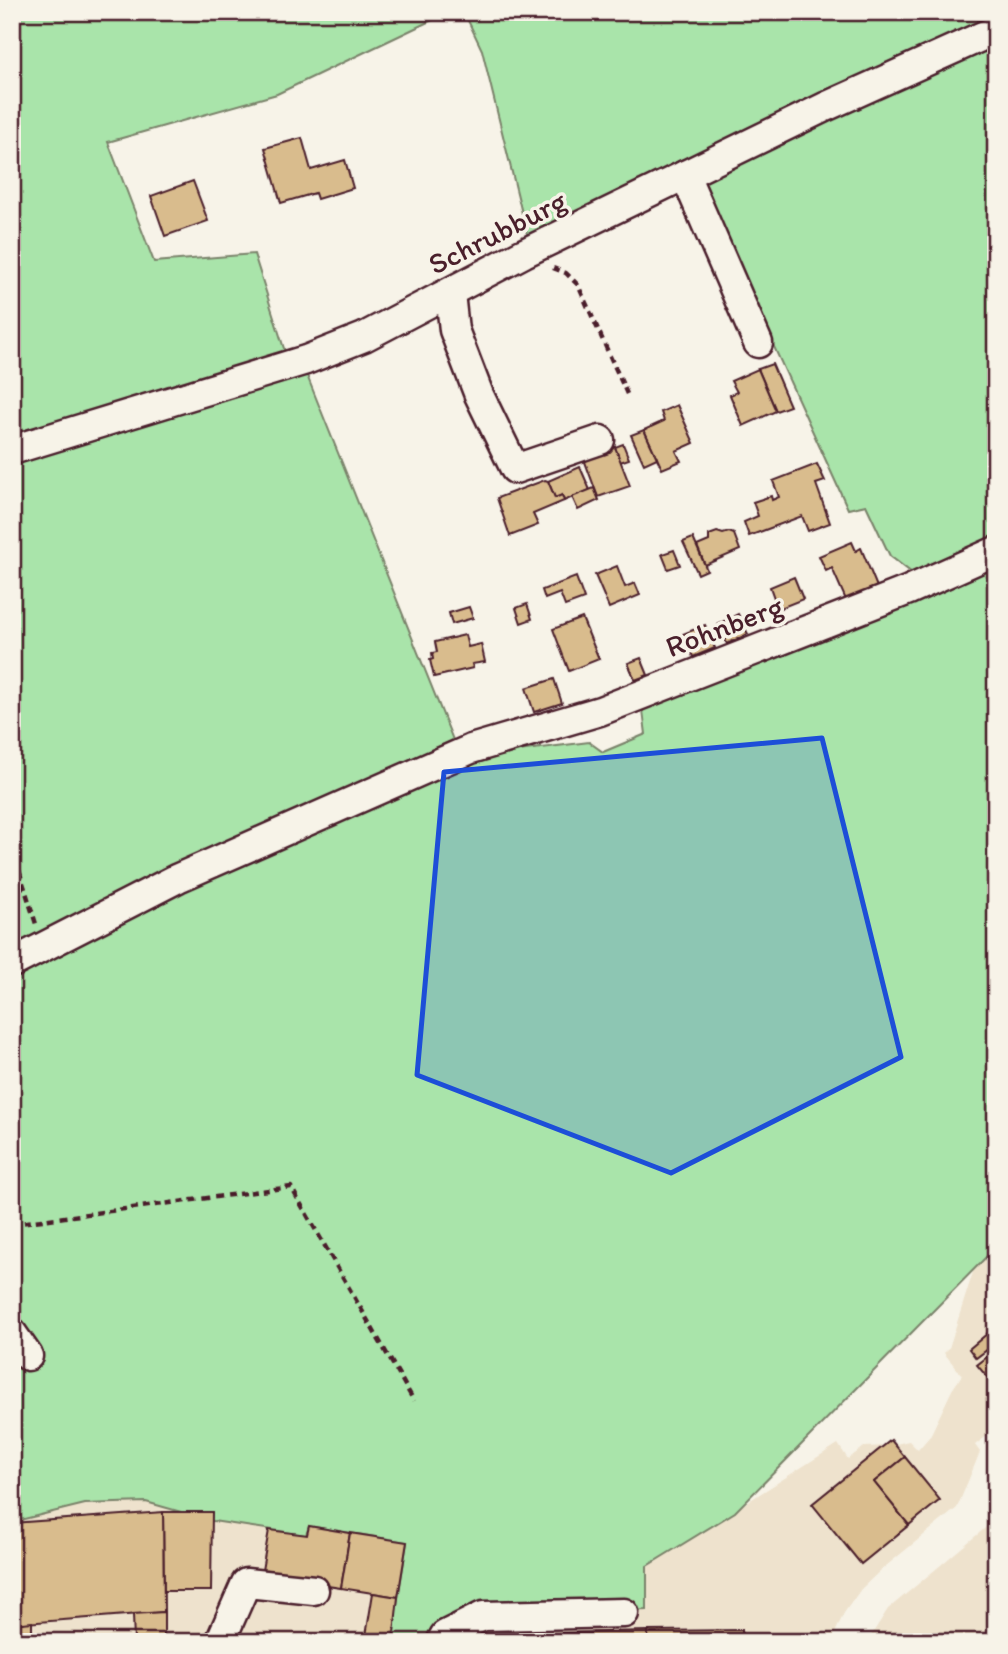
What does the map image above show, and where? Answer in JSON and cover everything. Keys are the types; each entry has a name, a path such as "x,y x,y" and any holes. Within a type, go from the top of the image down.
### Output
{"street":[{"name":"Schrubburg","path":"12,450 306,360 364,337 685,175 825,107 996,30"},
{"path":"685,175 758,343"},
{"path":"450,293 454,330 479,395 515,469 600,440"},
{"name":"Rohnberg","path":"12,964 178,878 471,749 600,711 909,590 996,551"},
{"path":"220,1642 246,1583 314,1590"},
{"path":"441,1642 445,1634 483,1616 624,1613"}],"path":[{"path":"524,254 532,270 554,268 566,273 578,285 627,394"},
{"path":"12,848 43,948"},
{"path":"12,1224 291,1186 414,1401"}],"highlighted area":[{"path":"822,738 901,1057 671,1173 417,1075 444,772"}],"shaded area":[{"path":"996,1247 996,1429 975,1445 980,1452 957,1508 861,1589 844,1613 831,1642 419,1642 481,1615 647,1610 647,1566 838,1444 848,1459 864,1447 909,1441 918,1450 930,1436 962,1375 944,1353 949,1348 974,1269"},
{"path":"146,1502 213,1521 305,1535 308,1526 407,1542 391,1642 12,1642 12,1522 85,1504"},
{"path":"996,1519 996,1642 867,1642 888,1609"}],"green space":[{"path":"12,12 449,12 277,94 108,142 154,262 254,254 287,358 12,443"},
{"path":"464,12 996,12 996,26 529,242 482,50"},
{"path":"996,40 996,543 916,576 890,556 866,505 848,509 698,180"},
{"path":"304,368 453,740 267,826 12,955 12,459"},
{"path":"996,555 996,1247 735,1512 647,1566 647,1610 481,1615 419,1642 391,1642 407,1542 309,1526 306,1535 213,1521 146,1502 85,1504 12,1522 12,972 461,758 589,742 603,752 646,734 642,703"}],"building":[{"path":"302,138 311,170 345,160 353,188 317,199 315,193 281,203 265,148"},
{"path":"193,181 208,221 165,236 151,196"},
{"path":"772,364 790,406 776,411 758,369"},
{"path":"758,369 776,411 743,426 730,395 737,392 731,381"},
{"path":"677,405 694,443 676,451 681,461 662,469 644,430 664,421 661,412"},
{"path":"644,430 657,458 644,464 631,435"},
{"path":"623,444 629,459 620,462 615,447"},
{"path":"615,447 630,486 598,497 584,459"},
{"path":"817,464 825,481 816,484 830,523 808,531 802,516 749,536 744,522 758,516 753,502 771,496 772,500 779,497 773,481"},
{"path":"580,467 590,490 564,501 562,495 555,498 548,481"},
{"path":"548,481 555,498 562,495 564,501 533,514 538,525 510,536 497,498"},
{"path":"594,488 599,500 578,510 572,497"},
{"path":"717,532 734,534 740,550 705,565 697,546 709,541 709,535"},
{"path":"693,538 707,570 698,574 683,542"},
{"path":"852,542 856,551 861,548 877,587 846,600 832,568 826,571 819,556"},
{"path":"674,550 680,565 668,569 662,554"},
{"path":"617,566 625,587 635,583 640,595 609,608 595,575"},
{"path":"576,577 584,599 565,606 560,593 545,599 542,590"},
{"path":"794,577 803,599 778,609 770,587"},
{"path":"527,604 532,619 521,623 516,608"},
{"path":"469,607 473,618 452,624 449,613"},
{"path":"738,614 748,634 727,644 718,624"},
{"path":"582,618 599,659 569,671 553,629"},
{"path":"705,625 715,648 693,657 683,634"},
{"path":"465,635 468,647 481,644 485,662 472,664 473,668 434,677 430,660 433,659 432,653 437,652 435,642"},
{"path":"641,658 648,675 635,680 628,663"},
{"path":"554,679 562,703 534,712 526,688"},
{"path":"988,1333 996,1343 976,1358 969,1349"},
{"path":"996,1350 996,1388 977,1365"},
{"path":"891,1440 905,1457 874,1482 909,1525 861,1564 812,1504"},
{"path":"905,1457 940,1500 909,1525 874,1482"},
{"path":"163,1512 212,1512 211,1591 164,1591"},
{"path":"163,1512 164,1612 13,1624 12,1523"},
{"path":"309,1526 350,1533 341,1588 261,1576 269,1530 307,1535"},
{"path":"350,1533 407,1542 398,1597 341,1588"},
{"path":"373,1593 398,1597 393,1642 365,1642"},
{"path":"164,1612 164,1642 134,1642 133,1614"},
{"path":"12,1616 13,1624 32,1622 32,1642 12,1642"},
{"path":"742,1630 742,1642 648,1642 648,1631"},
{"path":"648,1631 648,1642 567,1642 567,1633"},
{"path":"567,1633 567,1642 485,1642 485,1634"}]}
